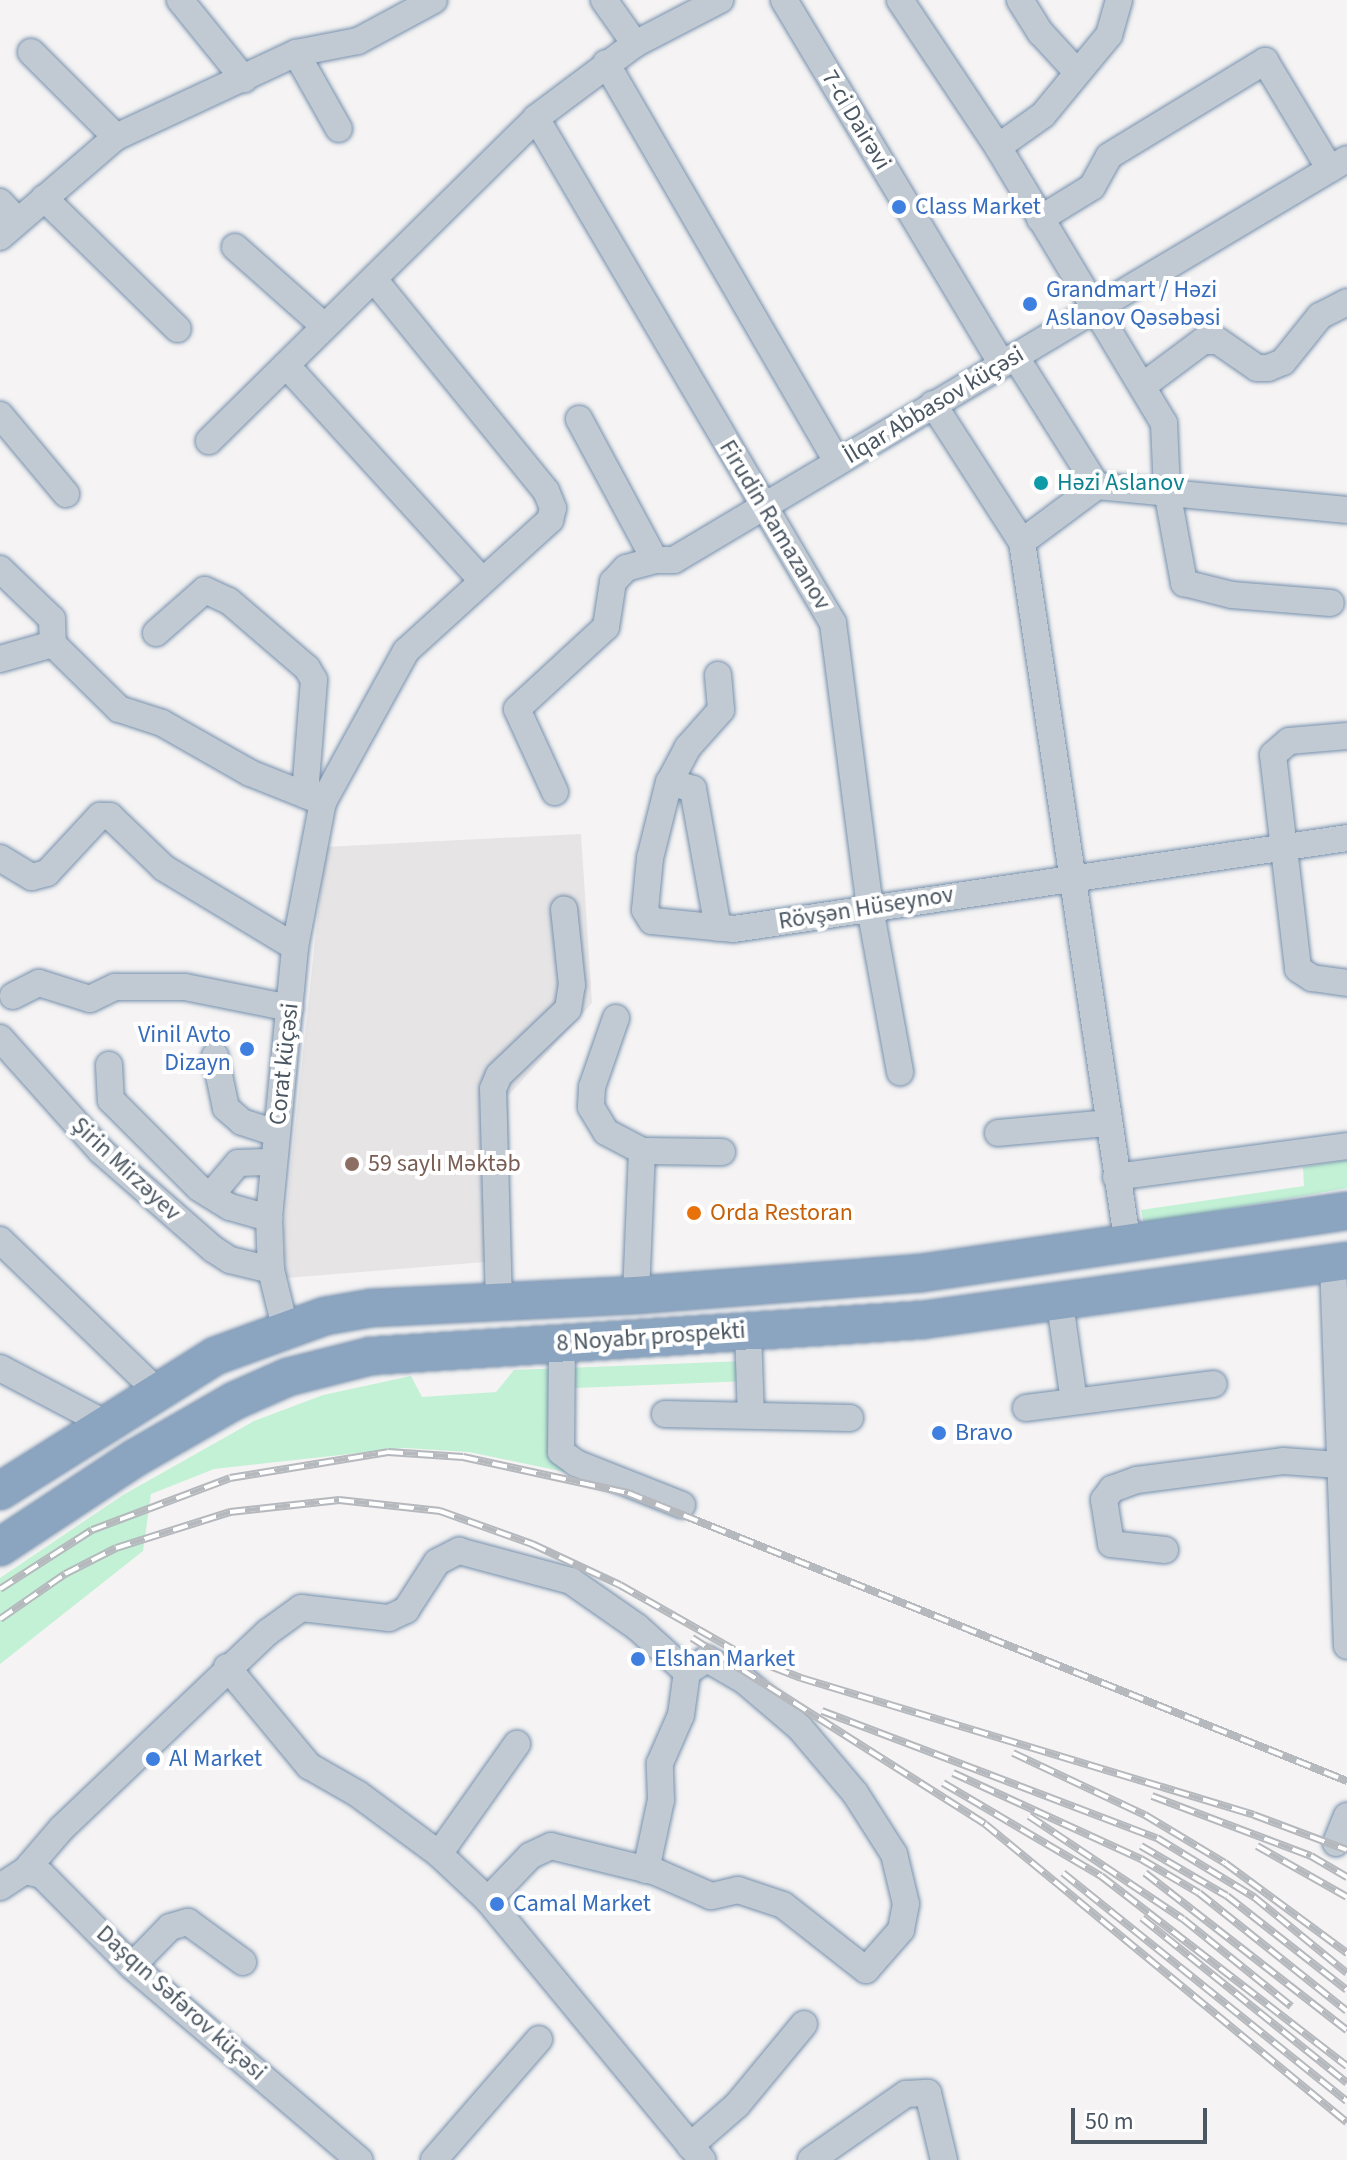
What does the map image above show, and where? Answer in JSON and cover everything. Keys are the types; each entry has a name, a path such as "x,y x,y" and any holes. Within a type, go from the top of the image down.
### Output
{"highway":[{"name":"8 Noyabr prospekti","path":"0,1491 103,1422 215,1356 285,1327 371,1308 636,1295 921,1273 1347,1211"},
{"path":"1128,1245 1134,1292"},
{"name":"8 Noyabr prospekti","path":"0,1547 184,1428 288,1377 371,1356 922,1320 1060,1304 1340,1262"}],"street":[{"path":"180,0 244,79"},
{"path":"6,220 44,198 116,137 296,53 358,41 434,0"},
{"path":"604,0 635,44"},
{"path":"209,441 536,118 635,44 720,0"},
{"name":"7-ci Dairəvi","path":"784,0 1009,360 1097,486"},
{"path":"900,0 998,147 1144,385 1164,423 1167,491 1184,583 1232,595 1331,603"},
{"path":"1020,0 1041,33 1076,71"},
{"path":"998,147 1043,115 1076,71 1109,35 1119,0"},
{"path":"31,52 116,137"},
{"path":"296,53 339,129"},
{"path":"1040,219 1092,187 1109,156 1119,148 1265,61 1338,164"},
{"path":"606,63 837,462"},
{"name":"Firudin Ramazanov","path":"536,118 833,623 870,908 900,1072"},
{"name":"İlqar Abbasov küçəsi","path":"555,792 517,709 606,627 613,582 626,568 655,560 674,560 1338,164"},
{"path":"44,198 178,329"},
{"path":"235,247 325,327"},
{"name":"Corat küçəsi","path":"285,1327 271,1270 269,1218 295,947 314,799 348,755 406,651 481,579 550,520 553,508 546,491 374,279"},
{"path":"1144,385 1203,341 1218,341 1257,368 1268,368 1283,362 1320,316 1347,302"},
{"path":"286,365 481,579"},
{"path":"933,404 1022,542 1128,1245"},
{"path":"0,415 66,494"},
{"path":"579,419 655,560"},
{"path":"1022,542 1097,486 1347,510"},
{"path":"0,569 52,619 53,644 119,709 162,723 250,773 314,799 314,680 307,668 229,601 205,590 156,633"},
{"path":"0,659 53,644"},
{"name":"Rövşən Hüseynov","path":"718,675 721,710 715,723 688,747 669,782 650,858 645,910 652,921 718,928 870,908 1281,844 1347,838"},
{"path":"1347,736 1278,746 1273,755 1298,969 1312,978 1347,983"},
{"path":"669,782 693,789 718,928"},
{"path":"0,858 32,877 47,873 100,816 110,816 164,868 295,947"},
{"path":"499,1302 493,1089 499,1075 568,1009 572,985 564,909"},
{"path":"13,996 39,983 90,999 115,987 185,987 290,1008"},
{"path":"616,1018 592,1087 591,1107 606,1132 642,1151 722,1152"},
{"name":"Şirin Mirzəyev","path":"0,1038 101,1151 213,1249 230,1260 271,1270"},
{"path":"215,1056 226,1108 242,1122 276,1133"},
{"path":"109,1065 111,1100 211,1195 230,1207 269,1218"},
{"path":"998,1133 1108,1123"},
{"path":"1116,1177 1347,1146"},
{"path":"636,1295 642,1151"},
{"path":"211,1195 238,1163 274,1162"},
{"path":"0,1240 156,1390"},
{"path":"1340,1262 1347,1646"},
{"path":"1060,1304 1074,1401"},
{"path":"748,1331 751,1415"},
{"path":"562,1343 561,1452 576,1463 682,1505"},
{"path":"0,1368 103,1422"},
{"path":"1026,1408 1213,1384"},
{"path":"665,1414 850,1418"},
{"path":"1165,1550 1111,1544 1104,1500 1112,1489 1137,1480 1283,1461 1342,1477"},
{"path":"0,1887 25,1871 227,1667 301,1608 389,1618 406,1610 437,1562 459,1551 571,1581 637,1627 687,1672"},
{"path":"488,1900 530,1856 551,1846 646,1870 711,1896 738,1890 783,1905 866,1970 901,1930 906,1904 894,1854 855,1793 800,1728 745,1681 707,1659 687,1672 681,1715 660,1763 661,1800 646,1870"},
{"path":"227,1667 309,1766 358,1794 439,1854 488,1900 696,2153 804,2024"},
{"path":"439,1854 517,1744"},
{"path":"1336,1843 1347,1816"},
{"name":"Daşqın Səfərov küçəsi","path":"25,1871 42,1875 61,1891 132,1966 359,2160"},
{"path":"132,1966 170,1927 188,1922 243,1962"},
{"path":"434,2160 539,2039"},
{"path":"811,2160 906,2094 928,2093 944,2160"}],"shaded area":[{"path":"581,834 592,1003 508,1096 511,1260 286,1278 284,1231 325,847"}],"green space":[{"path":"1347,1160 1347,1188 1144,1224 1141,1210 1304,1186 1303,1167"},
{"path":"745,1361 748,1381 575,1388 570,1473 469,1452 404,1448 214,1469 151,1494 143,1551 0,1664 0,1578 123,1495 254,1421 323,1395 411,1376 422,1397 496,1392 514,1370"}],"railway":[{"path":"0,1589 92,1530 230,1478 388,1452 463,1457 628,1493 1347,1781"},
{"path":"0,1619 65,1574 116,1548 230,1512 339,1500 440,1511 532,1544 620,1585 747,1657 801,1678 1254,1815 1347,1850"},
{"path":"692,1638 985,1824 1347,2122"},
{"path":"822,1711 1157,1838 1254,1897 1347,1973"},
{"path":"1013,1753 1145,1815 1225,1863 1347,1953"},
{"path":"953,1773 1141,1859 1199,1893 1347,2011"},
{"path":"943,1783 1101,1876 1347,2066"},
{"path":"1152,1796 1311,1856 1347,1877"},
{"path":"1029,1816 1183,1919 1291,2006"},
{"path":"1141,1846 1227,1896 1347,1990"},
{"path":"1257,1846 1347,1897"},
{"path":"1063,1873 1347,2101"},
{"path":"1145,1873 1347,2030"},
{"path":"1142,1918 1347,2083"}],"place":[{"name":"Class Market","path":"899,207"},
{"name":"Grandmart / Həzi Aslanov Qəsəbəsi","path":"1030,304"},
{"name":"Həzi Aslanov","path":"1041,483"},
{"name":"Vinil Avto Dizayn","path":"247,1049"},
{"name":"59 saylı Məktəb","path":"352,1164"},
{"name":"Orda Restoran","path":"694,1213"},
{"name":"Bravo","path":"939,1433"},
{"name":"Elshan Market","path":"638,1659"},
{"name":"Al Market","path":"153,1759"},
{"name":"Camal Market","path":"497,1904"}]}
